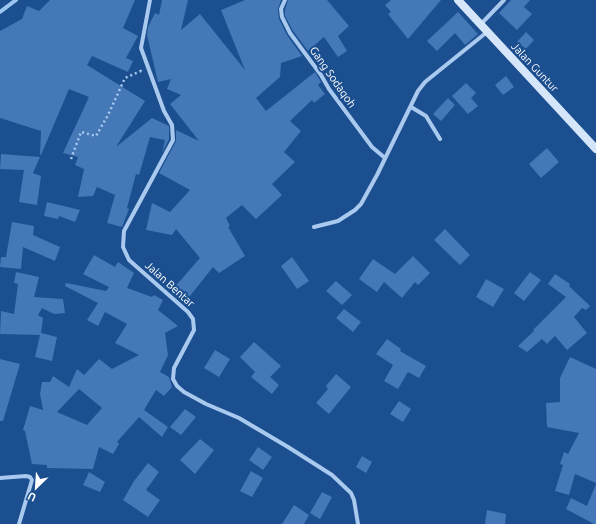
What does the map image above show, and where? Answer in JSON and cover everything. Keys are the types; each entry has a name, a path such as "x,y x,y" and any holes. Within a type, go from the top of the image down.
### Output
{"street":[{"name":"Jalan Bentar","path":"150,0 141,48 164,111 172,125 172,140 124,231 122,247 129,260 188,312 193,319 194,330 174,368 173,379 177,386 184,392 239,418 288,447 332,476 351,493 354,500 358,524"},
{"name":"Gang Sodaqoh","path":"285,0 281,9 282,17 290,33 372,147 385,158"},
{"name":"Jalan Guntur","path":"458,0 596,149"},
{"path":"480,24 504,0"},
{"path":"314,227 338,221 355,210 361,204 418,91 425,82 487,32"},
{"path":"411,107 426,116 440,139"},
{"path":"0,478 26,476 30,477 32,480 19,524"}],"path":[{"path":"71,159 81,132 96,136 108,115 125,78 141,71 144,77"}],"building":[{"path":"50,0 135,0 123,28 138,36 126,58 133,61 128,72 92,56 87,65 145,101 116,147 152,118 169,126 169,139 162,153 165,140 150,137 139,175 136,174 127,208 129,209 122,227 107,223 115,195 97,187 93,196 78,197 84,169 75,165 78,157 63,153 89,97 69,89 41,155 41,131 0,118 0,31 22,19 27,6 39,11"},
{"path":"162,0 188,0 181,30 200,14 245,70 221,10 245,0 281,0 278,9 279,19 287,35 302,56 281,63 280,77 256,98 266,111 315,72 321,82 318,85 325,94 314,103 312,100 290,121 301,131 284,152 295,162 272,184 282,195 256,219 242,205 226,218 230,226 228,227 245,256 219,273 213,267 186,301 172,290 200,258 176,229 172,235 146,230 152,203 170,212 190,190 159,173 176,141 176,130 199,141 170,104 181,95 167,89 171,79 158,82 147,35 148,27 155,13 159,15"},
{"path":"288,0 327,0 349,26 338,36 347,51 338,57 324,37 308,51 293,31 285,16"},
{"path":"391,0 441,0 408,39 388,14 391,12 385,5"},
{"path":"511,0 530,0 524,7 532,14 517,30 499,13"},
{"path":"458,12 478,34 465,45 455,33 437,51 427,41"},
{"path":"526,32 534,40 526,49 517,42"},
{"path":"506,76 514,87 503,95 495,85"},
{"path":"466,83 476,93 471,98 478,106 468,114 452,96"},
{"path":"448,98 455,105 441,121 433,114"},
{"path":"547,148 559,162 541,178 529,164"},
{"path":"1,154 40,157 33,173 41,176 37,205 19,202 24,170 0,169"},
{"path":"47,202 80,210 75,222 59,216 58,219 44,216"},
{"path":"12,222 34,226 33,235 60,247 55,261 23,247 21,269 0,267 1,257 6,257"},
{"path":"445,229 470,255 460,265 434,240"},
{"path":"94,255 115,267 118,262 134,273 127,288 152,297 154,295 163,300 158,310 178,326 165,333 168,355 160,372 169,377 172,387 164,396 156,390 144,410 168,427 162,437 139,417 117,442 119,444 113,454 99,447 93,469 47,468 47,465 32,464 25,431 23,430 30,406 43,410 40,394 42,382 50,382 53,376 69,387 77,369 84,375 99,359 112,369 139,355 115,343 127,324 105,312 98,326 87,320 98,303 65,286 66,283 106,291 109,287 83,274","holes":["79,389 102,408 87,425 57,412"]},
{"path":"413,256 430,273 418,285 415,282 402,298 384,282 377,292 359,279 373,259 395,274"},
{"path":"292,257 309,281 297,289 281,266"},
{"path":"16,272 39,277 34,297 63,299 65,313 54,314 42,308 38,315 43,318 41,333 57,337 52,361 35,357 40,335 0,334 1,311 14,314 18,284 14,283"},
{"path":"530,272 541,280 524,301 514,293"},
{"path":"555,274 570,284 569,286 590,306 586,310 582,308 574,317 587,333 567,350 555,336 547,344 542,339 527,352 518,346 566,297 548,284"},
{"path":"486,279 504,289 493,307 476,297"},
{"path":"336,281 352,295 342,305 326,291"},
{"path":"344,309 361,322 353,332 336,318"},
{"path":"387,339 401,349 400,351 426,366 419,378 408,372 398,389 384,381 393,365 376,354"},
{"path":"254,342 281,366 270,377 279,385 272,394 251,377 255,372 240,357"},
{"path":"215,350 230,359 219,377 204,368"},
{"path":"570,357 596,369 596,483 575,474 569,495 555,491 563,465 560,464 564,452 568,454 579,433 547,427 546,403 560,402 560,378"},
{"path":"0,359 20,364 3,421 0,421"},
{"path":"336,374 351,387 329,414 316,403 328,389 326,386"},
{"path":"399,401 411,409 403,422 390,414"},
{"path":"185,409 196,417 181,435 170,427"},
{"path":"200,439 214,450 195,474 180,460"},
{"path":"258,447 272,457 263,470 249,460"},
{"path":"362,456 372,462 366,473 356,467"},
{"path":"148,463 159,472 146,490 160,500 148,517 123,500 134,481"},
{"path":"251,471 263,478 252,497 240,491"},
{"path":"89,472 105,482 100,492 83,485"},
{"path":"596,484 596,524 594,524 566,509 571,498 587,506"},
{"path":"322,492 332,497 320,519 310,513"},
{"path":"294,505 309,515 304,524 282,524"},
{"path":"487,510 506,514 505,524 485,524"}],"waterway":[{"path":"0,12 16,0"}]}
